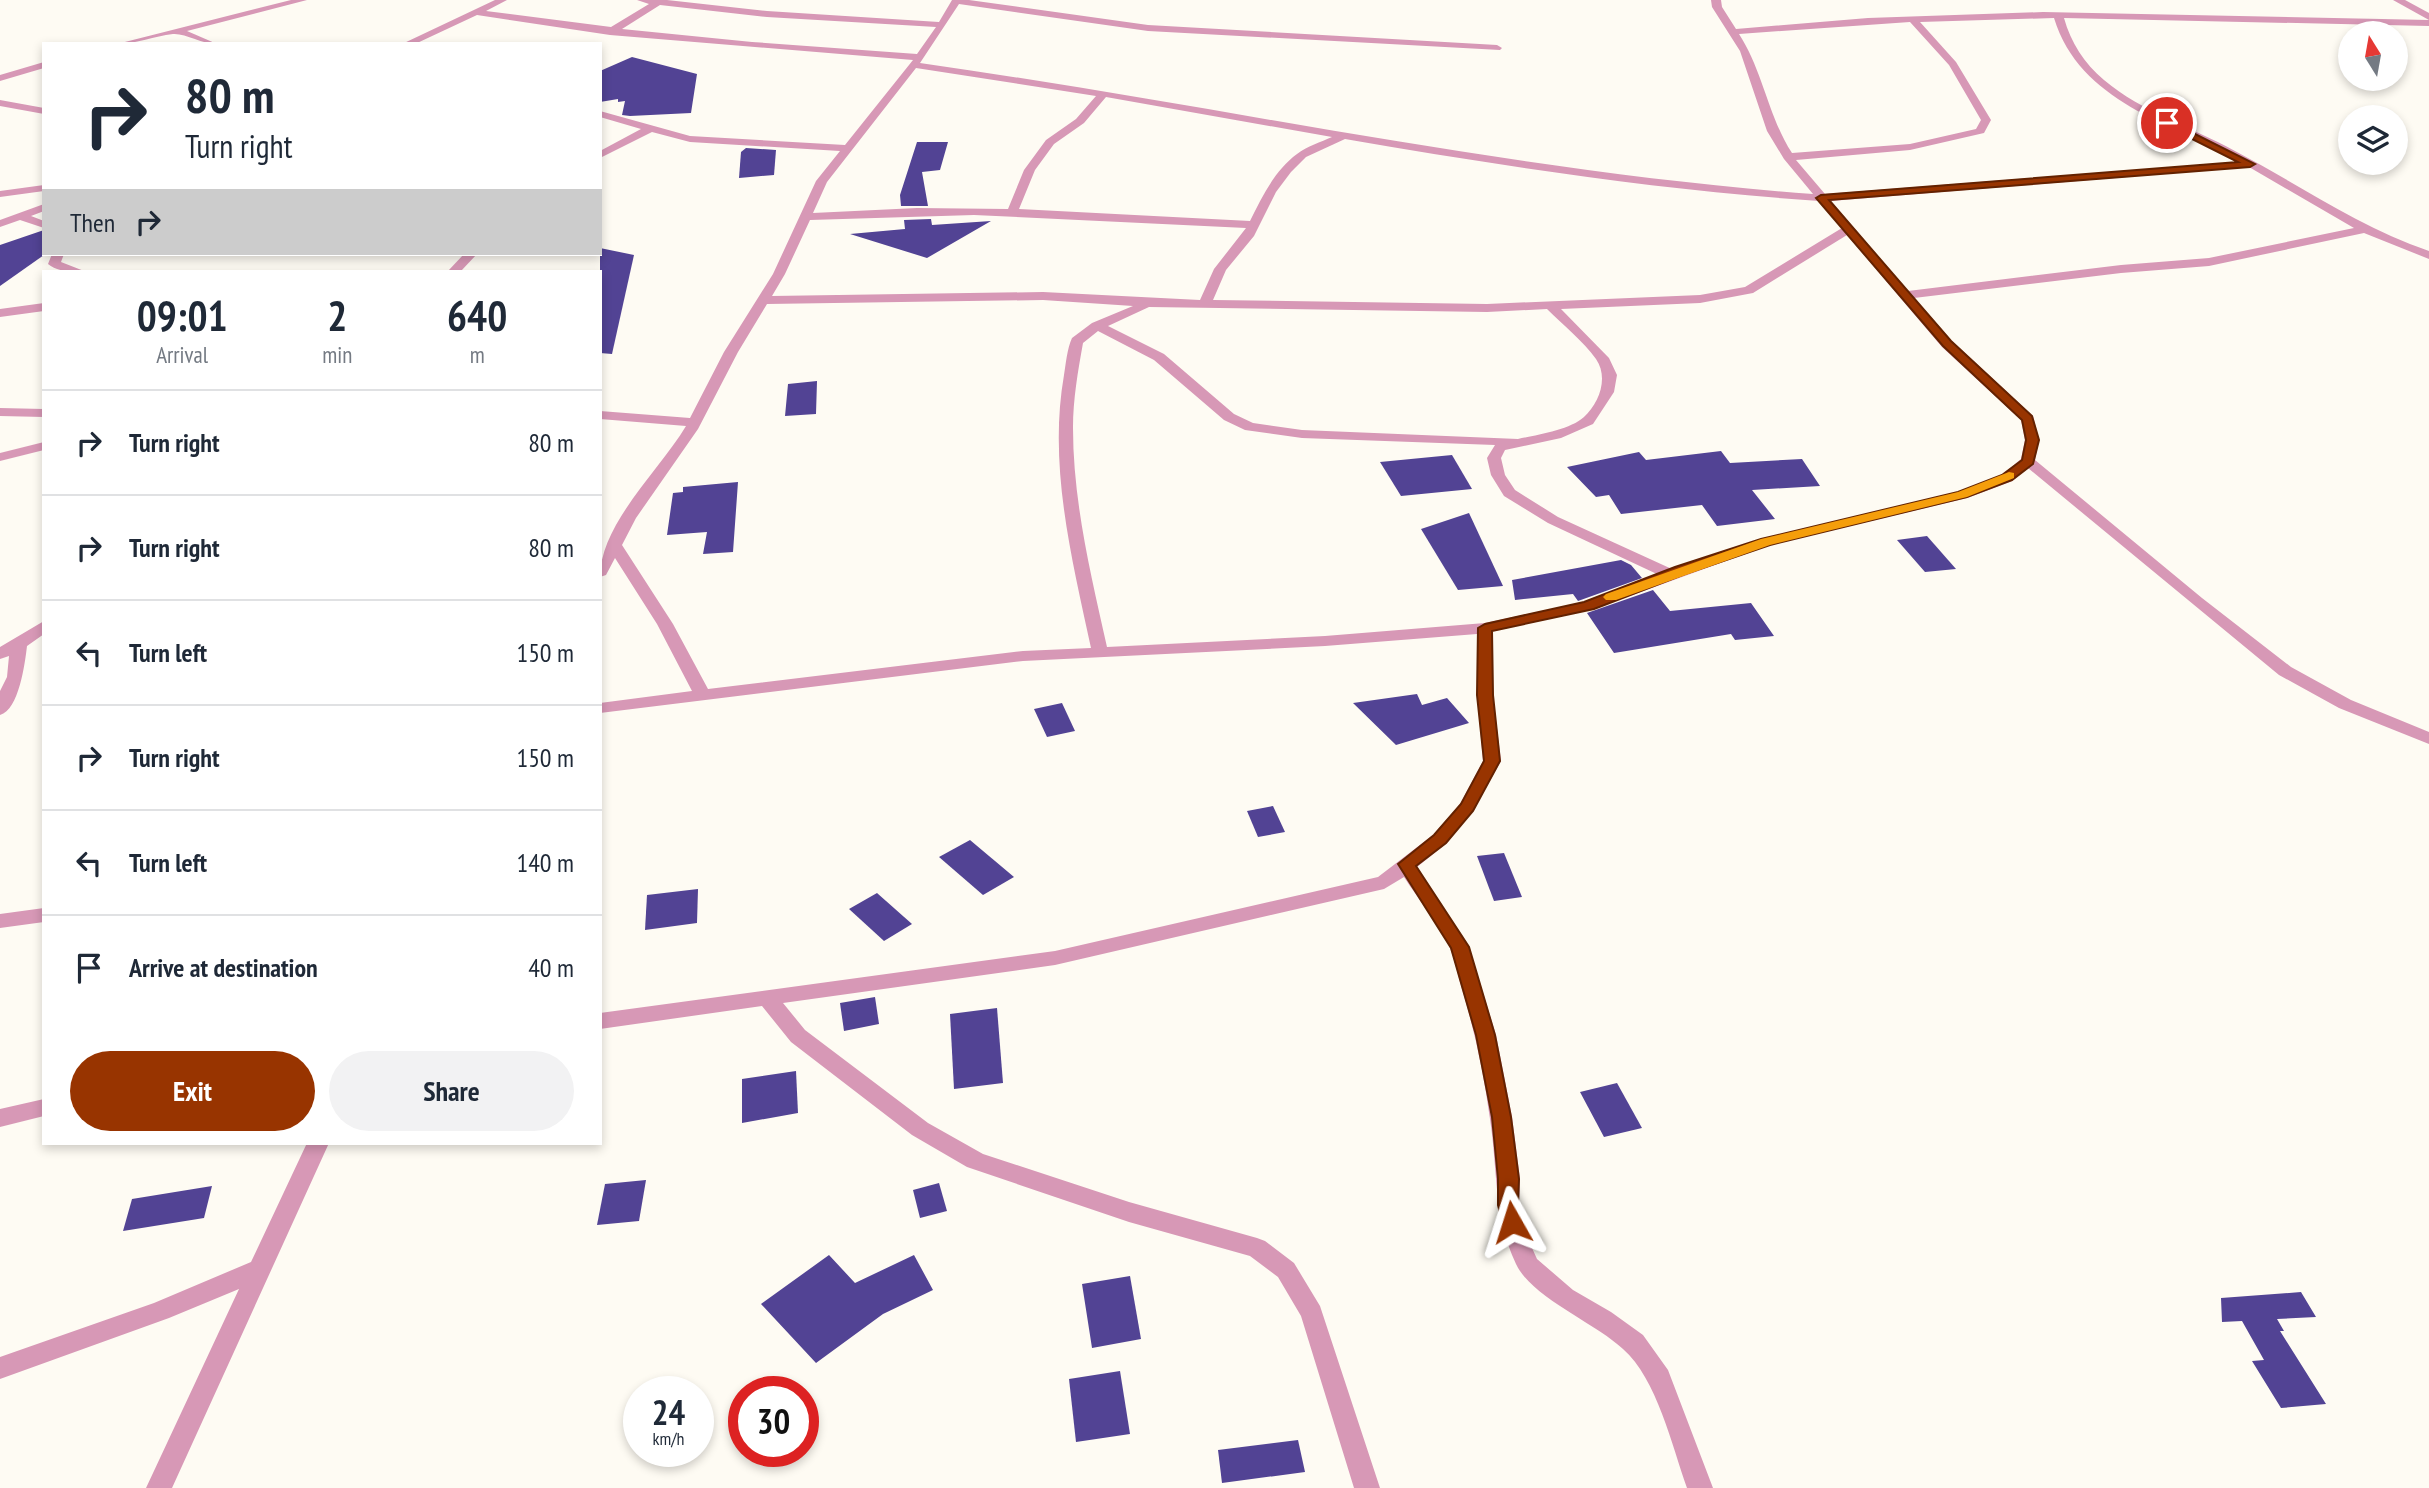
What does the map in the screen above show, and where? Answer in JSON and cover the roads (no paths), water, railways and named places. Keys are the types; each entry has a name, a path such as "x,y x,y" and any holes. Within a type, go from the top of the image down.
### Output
{"street":[{"path":"131,42 302,0"},
{"path":"411,42 502,0"},
{"path":"642,0 767,15 942,25"},
{"path":"602,708 1023,656 1325,641 1485,628 1588,606 1670,574 1765,542 1962,495 2007,478 2028,461 2032,440 2028,419 1947,344 1788,157 1772,131 1745,51 1716,0"},
{"path":"2398,0 2427,23"},
{"path":"612,35 660,1"},
{"path":"602,568 629,518 694,422 779,274 822,181 916,61 957,1 1148,28 1497,48"},
{"path":"1027,10 1041,2"},
{"path":"1733,32 1868,20 1913,20 2041,11 2059,15 2427,23"},
{"path":"476,12 612,35 916,61 1514,166 1624,181 1755,194 1821,198 2250,164"},
{"path":"2059,15 2064,35 2080,62 2108,88 2143,110 2250,164 2326,211 2363,230 2429,255"},
{"path":"1788,157 1921,146 1955,140 1980,131 1986,120 1953,64 1913,20"},
{"path":"178,31 207,42"},
{"path":"0,78 42,66"},
{"path":"1012,212 1030,170 1050,142 1080,121 1103,94"},
{"path":"0,103 42,111"},
{"path":"602,115 690,139 847,149"},
{"path":"602,154 649,129"},
{"path":"1205,304 1220,269 1255,225 1271,191 1301,155 1342,136"},
{"path":"0,194 42,188"},
{"path":"0,225 42,208"},
{"path":"805,217 876,211 1012,212 1255,225"},
{"path":"19,216 42,224"},
{"path":"764,300 1043,296 1149,303 1487,308 1700,299 1749,290 1848,229"},
{"path":"1905,295 2121,269 2209,262 2363,230"},
{"path":"2403,246 2429,242"},
{"path":"57,256 54,264 75,270"},
{"path":"455,270 469,256"},
{"path":"1100,652 1080,550 1067,450 1068,396 1077,341 1097,326 1149,303"},
{"path":"1550,306 1602,358 1610,375 1607,393 1588,421 1556,435 1500,447 1494,458 1498,475 1510,493 1553,520 1670,574"},
{"path":"0,313 42,307"},
{"path":"1097,326 1135,342 1159,357 1229,417 1250,426 1302,434 1522,442"},
{"path":"0,412 42,413"},
{"path":"602,415 694,422"},
{"path":"0,457 42,446"},
{"path":"2028,461 2196,601 2285,671 2345,704 2429,738"},
{"path":"615,545 665,624 704,696"},
{"path":"0,654 42,627"},
{"path":"602,1021 1055,958 1384,882 1440,839 1467,807 1492,761 1485,695 1485,628"},
{"path":"0,710 15,677 19,644"},
{"path":"1406,864 1460,947 1486,1035 1502,1117 1508,1205 1516,1239 1528,1266 1565,1297 1634,1343 1659,1378 1700,1488"},
{"path":"0,921 42,915"},
{"path":"767,998 797,1036 920,1129 975,1161 1129,1212 1257,1248 1286,1270 1312,1313 1367,1488"},
{"path":"0,1118 42,1108"},
{"path":"159,1488 317,1145"},
{"path":"0,1368 162,1311 260,1269"}]}
